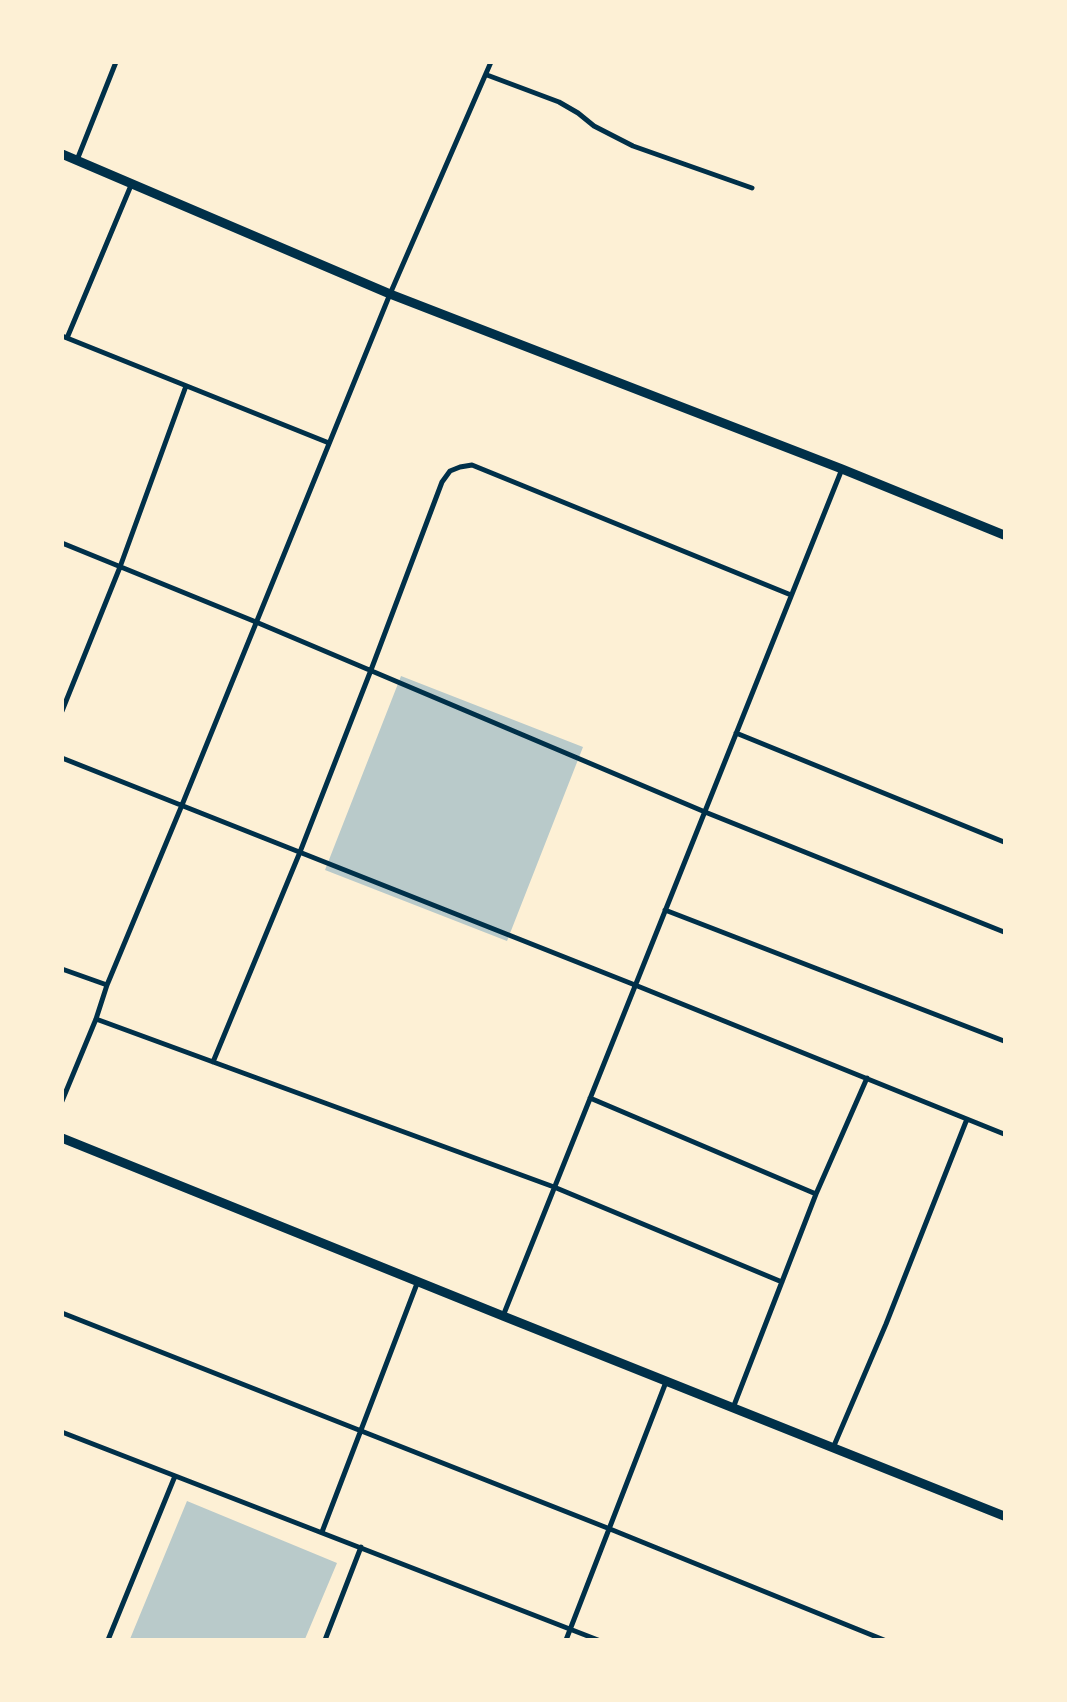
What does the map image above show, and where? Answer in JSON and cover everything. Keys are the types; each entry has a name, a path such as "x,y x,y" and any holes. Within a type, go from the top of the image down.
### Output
{"street":[{"path":"77,160 116,62"},
{"path":"62,1100 96,1019 107,985 390,294 492,62"},
{"path":"487,74 559,102 578,113 594,126 633,146 752,188"},
{"path":"62,154 390,294 842,469 1004,535"},
{"path":"132,183 65,337 329,443"},
{"path":"62,710 120,567 186,386"},
{"path":"213,1062 300,852 442,482 450,471 460,466 472,466 791,595"},
{"path":"503,1316 842,469"},
{"path":"62,543 371,670 705,812 1004,932"},
{"path":"736,733 1004,842"},
{"path":"62,758 635,985 1004,1134"},
{"path":"665,910 1004,1041"},
{"path":"62,969 107,985"},
{"path":"96,1019 554,1187 782,1282"},
{"path":"733,1408 816,1194 867,1078"},
{"path":"590,1098 816,1194"},
{"path":"833,1448 886,1324 967,1119"},
{"path":"62,1138 666,1382 1004,1516"},
{"path":"322,1532 418,1281"},
{"path":"62,1313 361,1432 610,1528 884,1640"},
{"path":"566,1640 666,1382"},
{"path":"62,1432 598,1640"},
{"path":"108,1640 175,1476"},
{"path":"325,1640 361,1547"}],"shaded area":[{"path":"401,676 583,747 507,941 325,870"},
{"path":"187,1501 337,1563 305,1639 130,1639"}]}
